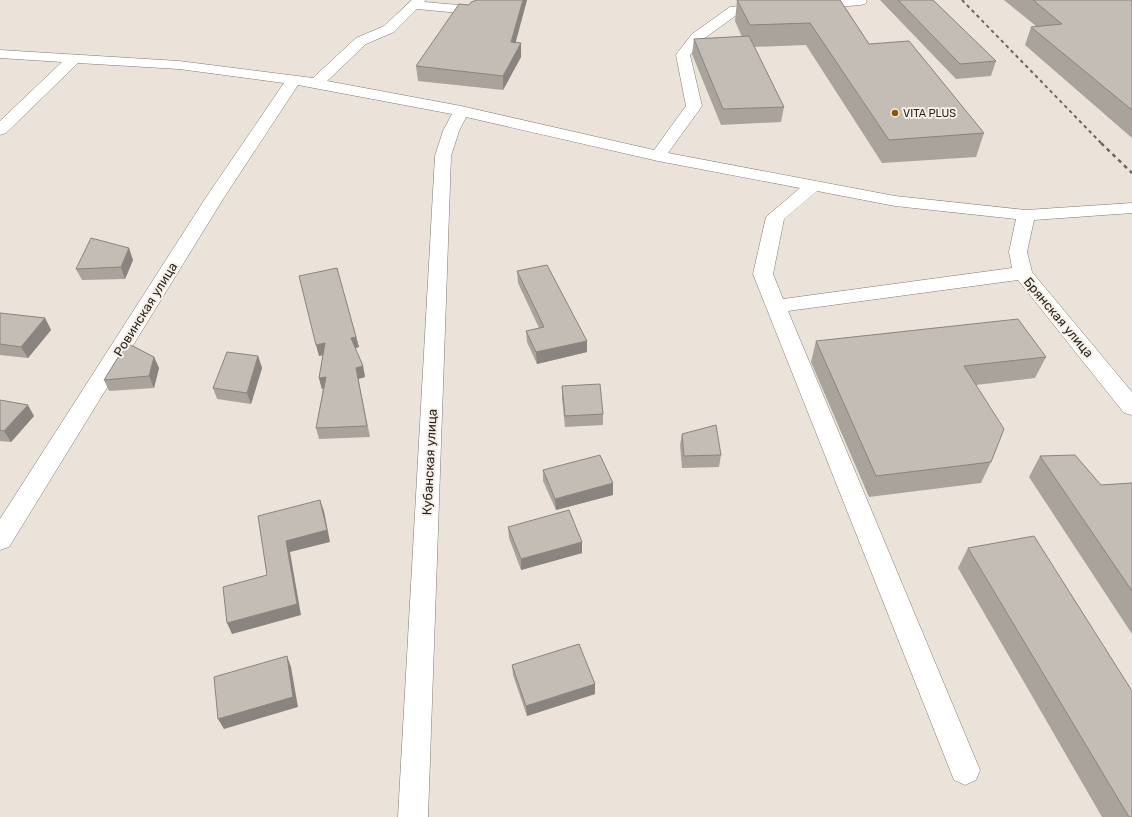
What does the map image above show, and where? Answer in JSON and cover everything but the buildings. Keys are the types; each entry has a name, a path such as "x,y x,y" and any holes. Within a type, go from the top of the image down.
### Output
{"street":[{"path":"798,6 860,1"},
{"path":"316,83 361,41 389,29 416,2 471,10"},
{"path":"658,156 694,106 683,55 697,37 735,10 782,7"},
{"path":"0,54 179,65 316,83 461,111 658,156 895,201 1026,215 1132,208"},
{"path":"0,130 76,58"},
{"name":"Ровинская улица","path":"0,540 214,199 293,81"},
{"name":"Кубанская улица","path":"413,817 443,156 451,131 461,111"},
{"path":"813,186 775,217 763,274 965,770"},
{"name":"Брянская улица","path":"1026,215 1018,252 1023,273 1132,407"},
{"path":"776,306 1023,273"}],"railway":[{"path":"962,0 1101,143"},
{"path":"1101,143 1132,173"}],"place":[{"name":"VITA PLUS","path":"895,113"}]}
